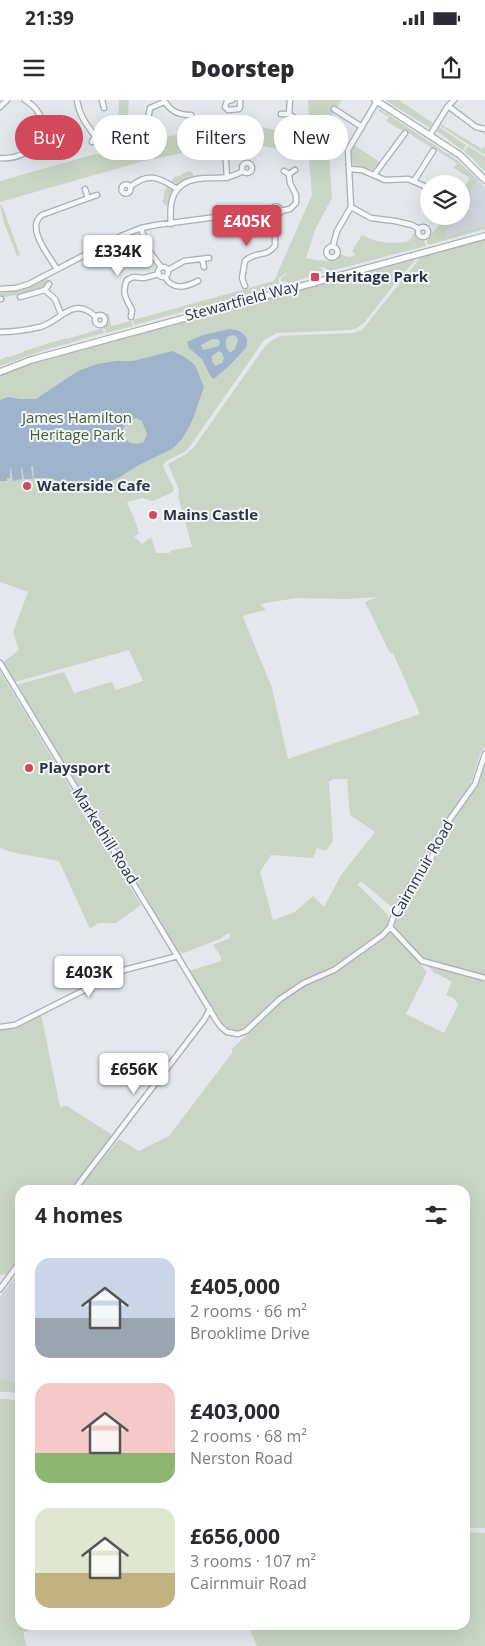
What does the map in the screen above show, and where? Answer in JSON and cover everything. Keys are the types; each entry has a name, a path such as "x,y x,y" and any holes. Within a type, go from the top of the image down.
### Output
{"street":[{"path":"0,107 8,100"},
{"path":"25,100 34,106 40,115"},
{"path":"77,100 79,111 93,133"},
{"path":"102,100 104,108"},
{"path":"228,100 225,107 230,110 239,109 240,100"},
{"path":"281,114 289,114 290,100"},
{"path":"430,135 448,106 454,100"},
{"path":"148,115 149,106 164,101 170,109 180,114 191,114"},
{"path":"332,246 337,231 351,207 348,150 376,101 460,155 485,180"},
{"path":"448,106 476,127 485,129"},
{"path":"341,113 344,108"},
{"path":"334,109 362,127"},
{"path":"374,175 405,132"},
{"path":"395,136 400,140"},
{"path":"414,181 434,151"},
{"path":"0,158 15,156"},
{"path":"429,158 434,161"},
{"path":"226,160 227,178"},
{"path":"349,169 362,170 385,180 408,179 420,184"},
{"path":"289,174 295,170"},
{"path":"171,224 171,199 177,189 196,179 227,178 243,171"},
{"path":"284,171 289,174"},
{"path":"0,289 16,288 29,284 121,236 141,228 239,214 279,215 281,211 290,209 296,203 296,195 290,183 289,174"},
{"path":"130,187 144,178 155,178 167,182 177,189"},
{"path":"85,189 88,198"},
{"path":"57,269 45,251 37,233 36,222 42,215 97,195"},
{"path":"245,286 242,278 243,266 248,258 268,253 274,246 273,208 276,206 281,211"},
{"path":"351,207 371,218 395,221 412,225 419,229"},
{"path":"141,228 147,248 161,267 165,267 168,270"},
{"name":"Stewartfield Way","path":"0,372 31,360 485,236"},
{"path":"165,277 168,274 168,270 184,261 209,258"},
{"path":"202,259 204,267"},
{"path":"159,274 161,267"},
{"path":"131,318 132,310 124,293 127,280 133,277 144,278 159,274 176,287 186,287 198,281"},
{"path":"236,279 242,278"},
{"path":"188,279 191,285"},
{"path":"20,297 45,290 49,284"},
{"path":"45,290 55,299 61,314"},
{"path":"123,308 129,305"},
{"path":"0,332 16,332 40,327 61,314 80,307 96,317"},
{"name":"Markethill Road","path":"0,663 210,1009"},
{"name":"Cairnmuir Road","path":"210,1009 221,1027 227,1032 238,1034 246,1031 280,999 304,983 334,970 383,935 390,927 392,918 409,887 430,861 450,819 475,784 485,754"},
{"path":"390,927 422,961 485,978"},
{"path":"0,1027 15,1024 124,970 178,956"},
{"path":"78,1185 204,1020 210,1009"},
{"path":"204,1020 216,1020"},
{"path":"0,1289 15,1269"}],"shaded area":[{"path":"478,180 485,188 485,225 447,236 445,230 451,225 470,225 470,193"},
{"path":"15,1277 15,1382 0,1378 0,1296"}],"green space":[{"path":"119,100 129,100 128,115 118,115"},
{"path":"308,100 342,100 337,108 333,107 332,109 335,111 332,115 309,115"},
{"path":"385,100 399,100 433,123 430,128"},
{"path":"380,109 457,160 478,180 470,193 470,175 465,175 454,168 457,163 386,121 389,117 379,111"},
{"path":"441,124 482,149 485,146 485,155 440,126"},
{"path":"439,127 466,145 463,151 437,131"},
{"path":"264,128 274,130 274,148 264,146"},
{"path":"177,135 177,154 167,156 167,137"},
{"path":"354,145 380,162 373,170 353,165 351,153"},
{"path":"468,146 485,157 485,172 464,152"},
{"path":"93,155 93,160 149,160 0,202 0,181 74,160 83,160 83,158"},
{"path":"309,160 329,160 332,198 315,230 306,258 326,261 338,258 340,254 349,257 356,255 352,251 362,235 373,240 397,243 409,241 415,232 417,238 424,240 426,246 315,275 328,270 323,267 321,268 322,270 325,270 292,283 281,281 281,278 286,273 279,278 279,282 287,284 134,325 133,320 274,281 312,195"},
{"path":"188,171 192,172 194,177 177,185 171,181 175,177"},
{"path":"167,186 172,189 172,192 167,206 162,201"},
{"path":"0,205 2,205 20,255 17,256 4,223"},
{"path":"439,225 451,225 446,230 447,236 485,225 485,229 428,245 426,239"},
{"name":"James Hamilton Heritage Park","path":"485,238 485,747 480,754 470,786 442,826 428,861 414,876 394,909 362,882 357,884 388,915 389,923 385,931 338,966 289,990 250,1025 238,1031 233,1031 229,1030 222,1023 189,971 221,961 221,957 213,945 230,938 230,933 184,953 175,951 145,895 16,685 64,672 74,693 112,682 116,690 143,681 129,650 15,682 2,663 19,650 13,632 28,592 0,582 0,375 31,362 415,258 364,323 357,328 350,330 277,333 264,340 186,451 165,462 163,466 174,489 173,492 153,501 142,498 127,502 139,534 134,536 142,544 151,537 156,553 169,553 172,550 192,547 178,496 178,487 168,464 194,447 263,349 271,341 280,336 354,333 362,330 421,255","holes":["378,597 365,602 390,653 393,653 420,714 288,759 272,688 243,617 266,610 260,604 296,598 345,599","333,779 347,779 350,815 375,832 341,875 324,907 313,896 295,912 273,920 260,872 271,855 313,858 317,848 326,851 333,841 329,782"]},
{"path":"45,278 49,281 38,289 0,298 0,293 23,288"},
{"path":"104,313 109,314 111,326 131,321 133,326 106,333 104,327 109,322"},
{"path":"103,328 104,333 45,350 0,366 0,360 8,356"},
{"name":"Playsport","path":"0,671 141,905 116,923 98,923 90,929 59,861 11,852 0,848"},
{"path":"485,758 485,976 423,959 395,928 395,920 410,894 438,855 445,832 472,792"},
{"path":"391,930 427,972 406,1014 444,1033 458,1005 454,998 446,995 452,982 435,974 428,966 485,981 485,1528 470,1528 470,1185 81,1185 119,1139 139,1151 169,1136 232,1053 232,1049 284,999 300,988 327,977 381,940"},
{"path":"41,1014 60,1107 67,1106 111,1134 111,1137 75,1185 15,1185 15,1263 7,1274 0,1275 0,1029 17,1026"},
{"path":"0,1378 15,1382 15,1393 0,1392"},
{"path":"0,1399 8,1399 15,1401 15,1630 31,1630 24,1632 27,1646 0,1646"},
{"path":"470,1532 485,1533 485,1646 257,1646 250,1630 470,1630"}],"water":[{"path":"230,329 242,333 247,339 247,346 214,379 211,377 202,359 189,348 187,342 203,335","holes":["232,335 236,336 238,340 235,349 230,353 226,340","212,339 218,339 220,342 219,346 203,350 201,345","219,351 222,353 224,358 222,363 215,366 212,356"]},
{"path":"172,351 185,357 195,365 204,387 189,427 182,439 172,449 96,488 78,488 49,478 34,478 33,466 31,467 33,479 24,479 22,467 22,479 13,481 11,468 10,478 7,478 7,481 0,481 0,400 8,397 36,399 78,371 97,364 133,361","holes":["136,418 142,421 147,434 144,442 136,444 129,442 124,436 123,428 128,421"]}],"place":[{"name":"Heritage Park","path":"315,277"},
{"name":"Waterside Cafe","path":"27,486"},
{"name":"Mains Castle","path":"153,515"},
{"name":"Playsport","path":"29,768"}]}
